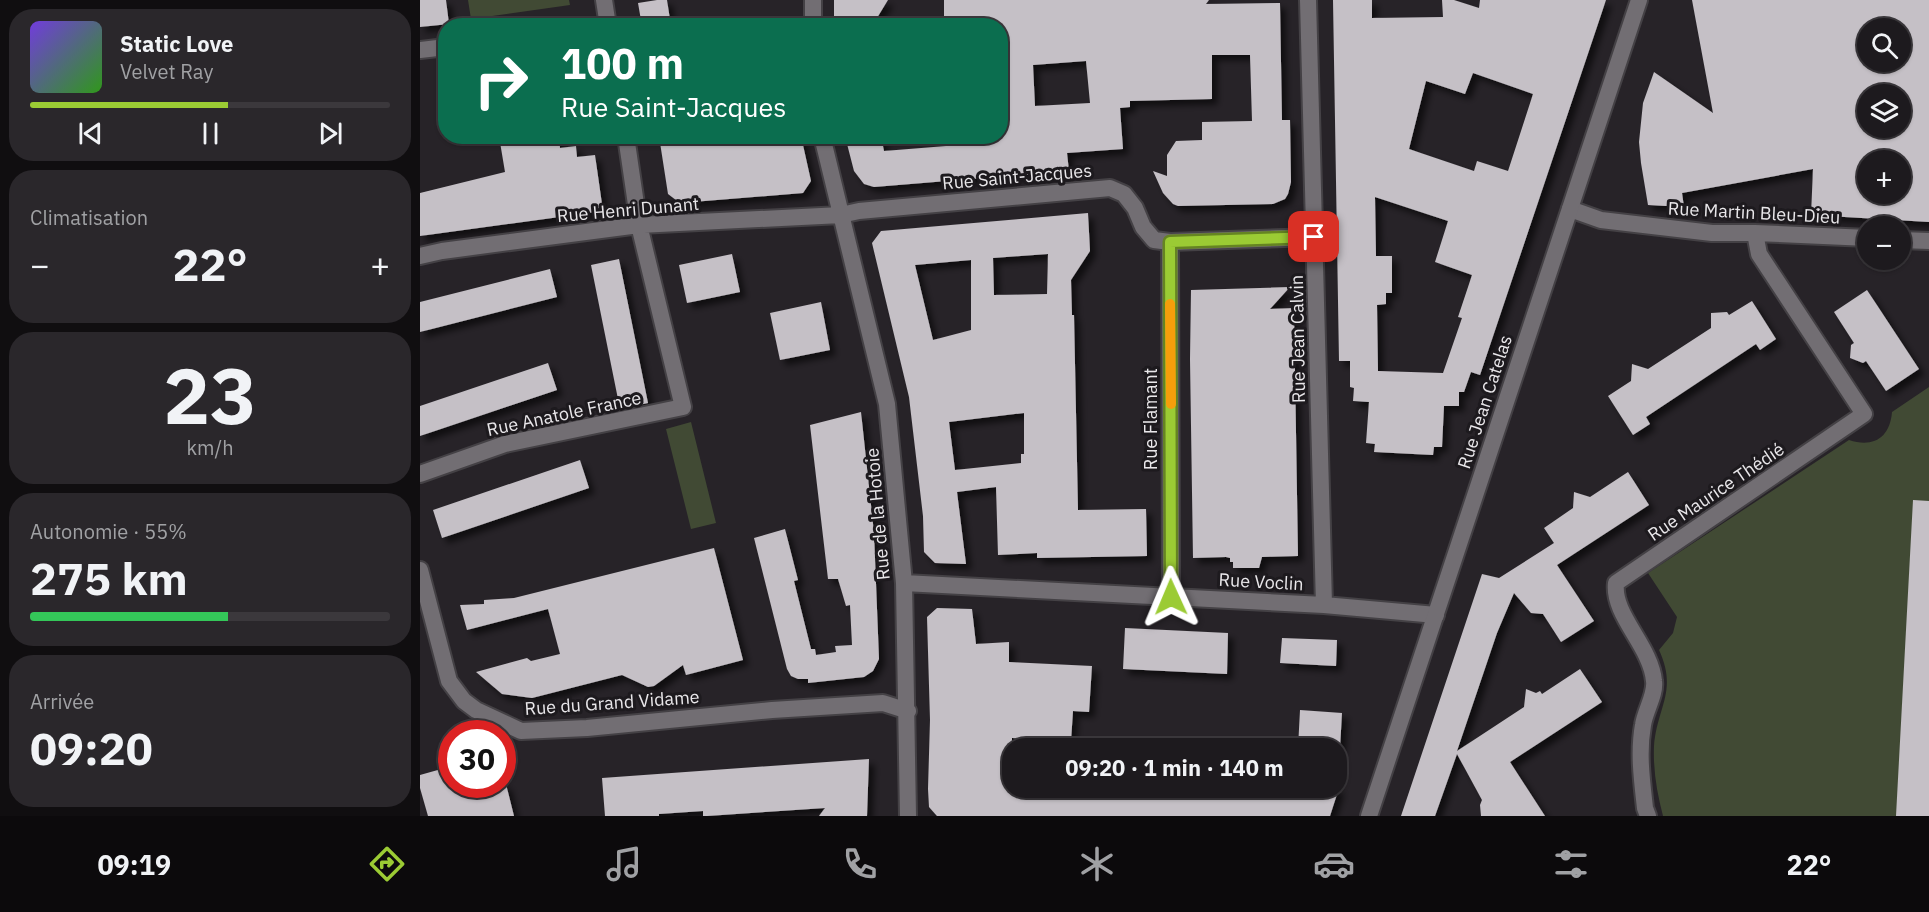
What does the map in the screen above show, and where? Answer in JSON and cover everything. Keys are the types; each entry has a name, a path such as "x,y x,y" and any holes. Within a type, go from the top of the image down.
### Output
{"street":[{"path":"604,0 604,18"},
{"path":"813,0 813,18"},
{"name":"Rue Jean Calvin","path":"1308,0 1324,605"},
{"name":"Rue Jean Catelas","path":"1370,816 1639,0"},
{"path":"420,50 438,48"},
{"path":"627,144 639,225"},
{"name":"Rue de la Hotoie","path":"824,144 887,404 904,583 908,711 908,816"},
{"name":"Rue Saint-Jacques","path":"841,214 859,210 1110,188 1124,194 1135,208 1143,227 1154,240 1170,242 1314,237"},
{"name":"Rue Martin Bleu-Dieu","path":"1570,208 1601,220 1712,233 1857,238"},
{"name":"Rue Henri Dunant","path":"420,256 442,251 639,225 841,214"},
{"name":"Rue Anatole France","path":"420,474 505,444 683,407 639,225"},
{"name":"Rue Maurice Thédié","path":"1648,816 1645,808 1640,754 1643,726 1655,682 1648,654 1623,612 1615,593 1616,583 1864,414 1759,254 1755,233"},
{"path":"1911,240 1929,241"},
{"name":"Rue Flamant","path":"1170,242 1171,597"},
{"name":"Rue du Grand Vidame","path":"420,570 449,681 464,701 476,710 521,731 586,728 772,710 883,703 908,711"},
{"name":"Rue Voclin","path":"904,583 1324,605 1436,615"}],"green space":[{"path":"468,0 569,0 570,5 478,18 471,18"},
{"path":"1929,387 1929,816 1663,816 1656,781 1654,755 1656,732 1667,688 1667,677 1659,650 1673,633 1677,617 1648,573 1849,440 1866,443 1879,439 1888,428 1892,412"},
{"path":"691,422 716,523 691,529 666,429"}],"building":[{"path":"420,0 446,0 448,18 438,18 438,25 420,27"},
{"path":"667,0 670,18 641,18 638,3"},
{"path":"834,0 888,0 877,18 834,18"},
{"path":"944,0 1209,0 1206,4 1280,3 1282,120 1290,120 1291,182 1285,199 1273,204 1178,206 1163,193 1153,171 1167,176 1167,155 1176,141 1202,140 1202,122 1252,121 1250,55 1212,55 1212,99 1130,101 1130,107 1120,108 1123,149 1067,153 1069,171 874,187 864,184 854,171 847,144 883,144 884,151 946,146 946,144 1008,144 1008,18 944,18","holes":["1086,61 1090,103 1035,106 1033,65"]},
{"path":"1333,0 1372,0 1372,18 1443,17 1442,0 1454,0 1479,8 1480,0 1606,0 1480,375 1471,372 1464,392 1459,392 1459,406 1444,406 1442,447 1434,447 1433,455 1374,452 1375,444 1366,443 1369,402 1353,401 1354,388 1350,387 1350,361 1339,361","holes":["1473,73 1533,94 1508,171 1477,161 1474,171 1409,149 1426,81 1465,94","1375,197 1448,221 1435,262 1472,275 1458,317 1462,318 1443,373 1378,371 1377,305 1386,304 1386,293 1392,293 1392,256 1376,256"]},
{"path":"1692,0 1929,0 1929,222 1911,221 1911,216 1857,218 1811,215 1813,169 1682,193 1684,207 1648,205 1639,142 1643,103 1654,72 1713,113"},
{"path":"500,144 560,144 560,148 576,146 577,157 595,155 602,204 596,212 420,236 420,193 505,172"},
{"path":"660,144 803,144 811,181 803,193 680,203 668,194"},
{"path":"1088,213 1090,251 1071,280 1072,315 1074,315 1078,510 1146,509 1147,556 1037,558 1037,553 998,555 996,487 957,492 966,564 935,563 924,552 923,516 909,397 872,243 881,231","holes":["1048,254 1047,294 994,295 993,258","971,260 971,330 933,340 915,265","1024,413 1024,454 1021,454 1021,463 955,470 949,422"]},
{"path":"732,254 740,292 687,303 679,265"},
{"path":"619,259 648,403 620,409 591,265"},
{"path":"550,269 557,297 420,332 420,302"},
{"path":"1290,287 1270,309 1294,308 1298,556 1262,557 1259,568 1233,568 1233,562 1226,557 1193,558 1191,290"},
{"path":"1867,290 1919,369 1886,391 1866,361 1863,363 1850,358 1851,345 1854,343 1834,312"},
{"path":"1752,301 1776,339 1760,350 1756,344 1646,417 1650,424 1633,435 1608,396 1631,381 1632,364 1648,369 1711,328 1711,313 1727,312 1729,315"},
{"path":"821,302 830,350 780,360 770,313"},
{"path":"548,363 557,390 420,436 420,406"},
{"path":"861,412 874,533 879,659 873,671 864,677 808,683 808,679 791,676 787,669 754,538 785,529 798,580 794,581 811,649 815,649 816,655 836,652 835,646 852,645 850,605 846,606 838,579 828,579 810,425"},
{"path":"580,460 589,488 442,538 433,510"},
{"path":"1628,472 1649,505 1557,565 1594,621 1561,642 1543,614 1531,613 1514,593 1497,633 1457,751 1524,707 1526,689 1536,693 1540,691 1542,694 1580,669 1602,702 1510,762 1545,816 1481,816 1482,800 1457,754 1435,816 1401,816 1482,574 1499,578 1554,543 1544,528 1573,508 1574,492 1590,497"},
{"path":"1913,500 1929,501 1929,816 1896,816"},
{"path":"714,548 743,660 686,675 683,665 654,686 648,687 622,675 532,698 502,694 476,672 527,658 531,661 560,654 548,609 467,630 460,605 484,604 484,600 514,598"},
{"path":"937,608 972,609 976,644 1009,642 1009,662 1092,666 1089,712 1073,711 1071,738 1002,738 1002,798 1336,798 1330,816 937,816 929,807 928,789 930,720 927,617"},
{"path":"1125,628 1228,633 1227,674 1123,669"},
{"path":"1282,638 1337,640 1336,666 1280,663"},
{"path":"1300,710 1342,713 1341,738 1299,738"},
{"path":"869,759 867,816 819,816 825,808 707,816 703,816 703,811 659,814 659,816 605,816 602,778"},
{"path":"438,770 438,798 510,798 514,816 428,816 420,788 420,775"}],"slow traffic":[{"path":"1170,304 1171,404"}],"route":[{"path":"1171,597 1170,242 1314,237"}]}
